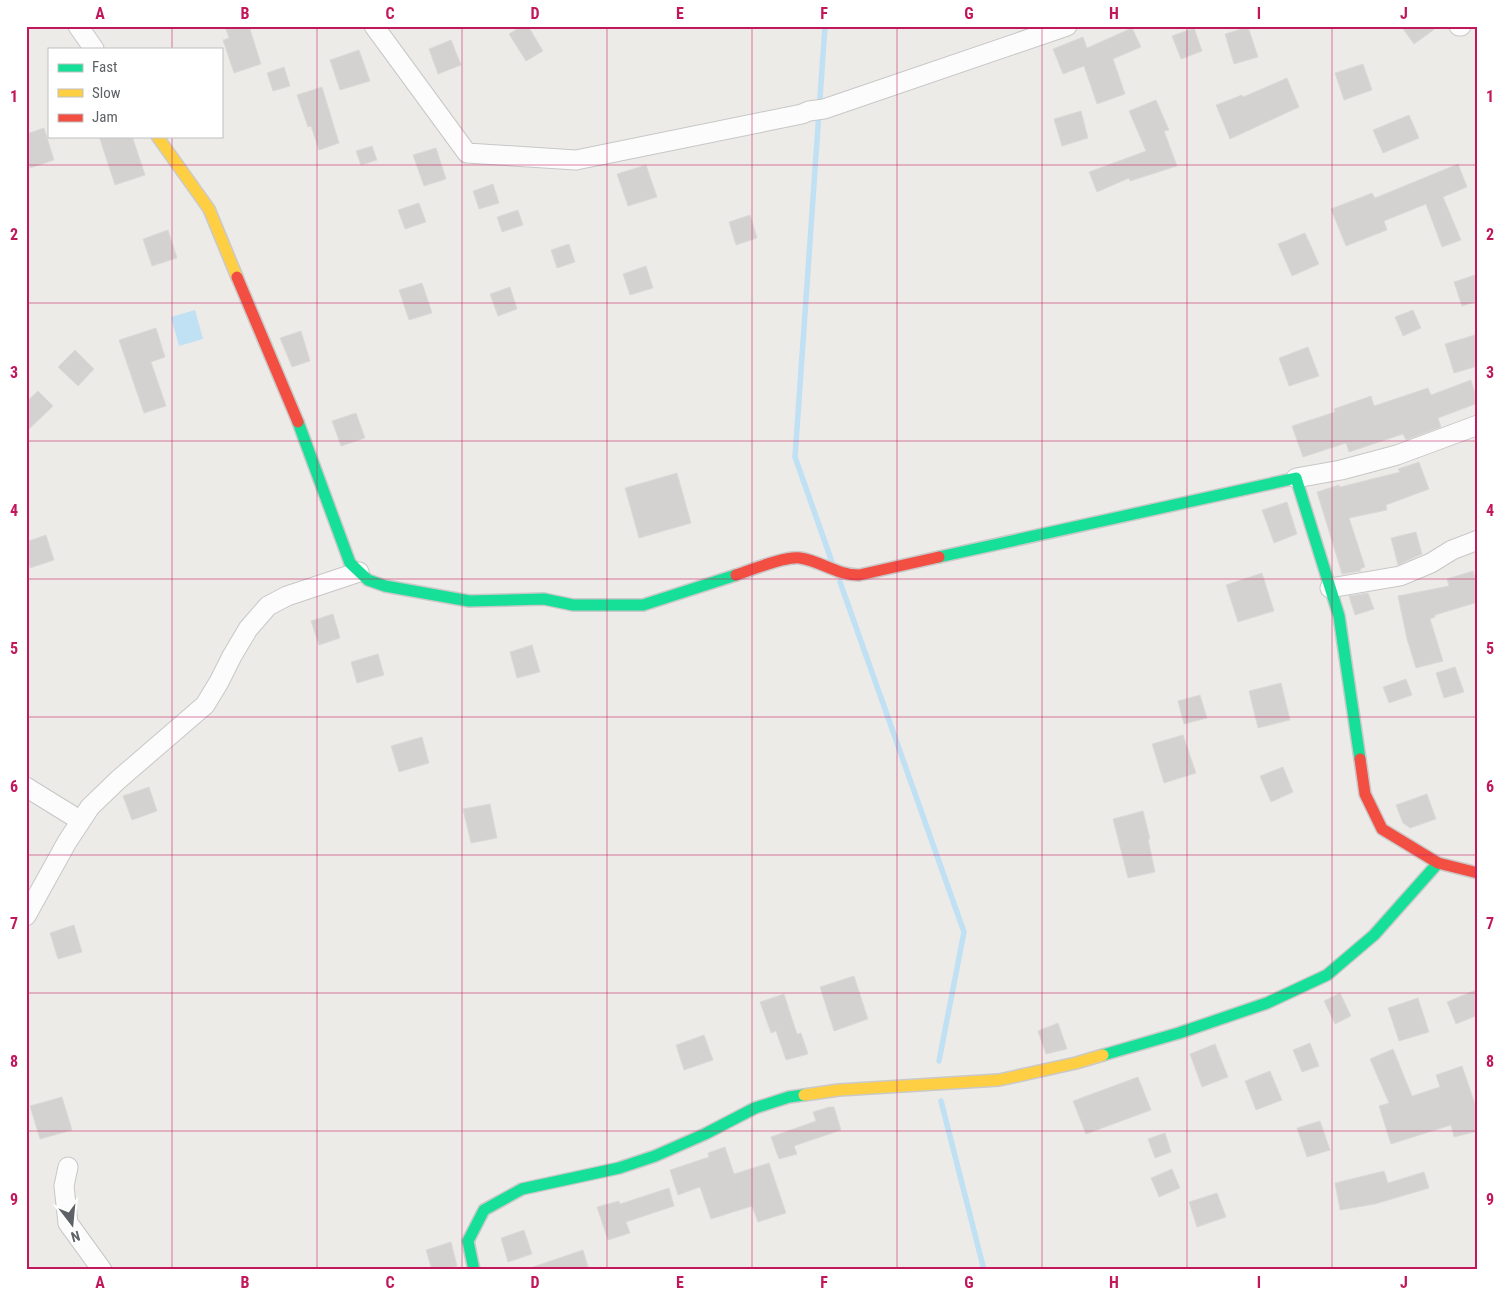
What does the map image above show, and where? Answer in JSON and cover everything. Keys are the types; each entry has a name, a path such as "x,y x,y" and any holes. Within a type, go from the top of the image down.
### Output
{"street":[{"path":"78,26 93,48"},
{"path":"374,26 467,153 576,160 802,114 1067,26"},
{"path":"158,138 209,209 296,416 350,563 368,580 385,586 469,601 544,599 573,605 643,605 784,560 799,558 846,575 859,575 1296,478 1341,470 1397,455 1478,426"},
{"path":"1296,478 1339,616 1365,794 1382,829 1438,863 1478,873"},
{"path":"1330,588 1400,576 1431,563 1452,550 1478,540"},
{"path":"26,916 90,807 118,780 205,705 244,636 268,606 287,596 359,572"},
{"path":"26,787 81,821"},
{"path":"474,1270 468,1241 484,1210 522,1189 619,1168 655,1156 764,1105 789,1097 839,1090 999,1080 1076,1063 1170,1036 1267,1003 1327,975 1374,935 1438,863"},
{"path":"68,1167 64,1186 68,1223 102,1270"}],"water":[{"path":"195,310 203,339 179,346 171,317"}],"building":[{"path":"225,26 249,26 261,64 234,73 223,40 229,38"},
{"path":"522,26 528,26 543,51 526,61 509,34"},
{"path":"1401,26 1439,26 1414,44"},
{"path":"1248,27 1258,57 1234,64 1225,34"},
{"path":"1132,28 1141,47 1113,59 1125,94 1097,104 1084,66 1063,74 1053,49 1083,37 1087,48"},
{"path":"1194,28 1202,51 1181,59 1172,36"},
{"path":"451,40 461,65 438,74 429,49"},
{"path":"359,50 370,81 340,90 330,60"},
{"path":"1363,64 1372,90 1344,100 1335,73"},
{"path":"284,67 290,86 273,91 267,73"},
{"path":"1287,78 1299,107 1230,139 1216,105 1242,95 1243,97"},
{"path":"322,87 339,143 319,150 311,126 308,127 297,95"},
{"path":"1156,100 1169,130 1164,131 1177,166 1130,181 1129,178 1097,192 1089,172 1146,151 1129,111"},
{"path":"1081,111 1088,138 1062,146 1054,119"},
{"path":"1409,115 1419,138 1383,153 1373,130"},
{"path":"44,128 54,160 30,168 26,156 26,134"},
{"path":"100,138 133,138 145,175 115,185"},
{"path":"372,146 377,160 361,165 356,151"},
{"path":"436,148 446,179 424,186 413,155"},
{"path":"1458,164 1467,187 1443,197 1461,240 1442,247 1426,204 1384,221 1387,230 1346,246 1331,209 1372,193 1375,198"},
{"path":"646,165 657,197 628,206 617,174"},
{"path":"493,184 499,203 479,209 473,191"},
{"path":"419,203 426,222 405,229 398,210"},
{"path":"518,210 523,225 502,232 497,217"},
{"path":"750,215 757,238 736,245 729,222"},
{"path":"168,230 177,258 152,266 143,239"},
{"path":"1305,233 1319,264 1292,276 1278,244"},
{"path":"569,244 575,262 557,268 551,250"},
{"path":"646,266 653,288 630,295 623,274"},
{"path":"1478,274 1478,301 1462,306 1454,282"},
{"path":"422,283 432,313 409,320 399,290"},
{"path":"510,287 517,309 498,316 490,294"},
{"path":"1413,310 1421,328 1403,336 1395,317"},
{"path":"156,328 165,357 151,362 166,406 144,413 119,340"},
{"path":"301,331 310,361 292,367 280,338"},
{"path":"1478,334 1478,366 1454,373 1445,344"},
{"path":"1308,347 1319,376 1289,386 1279,358"},
{"path":"75,350 94,369 78,386 58,367"},
{"path":"1471,380 1478,403 1438,418 1441,427 1406,440 1403,434 1349,452 1346,443 1303,457 1292,426 1335,412 1334,409 1371,396 1374,406 1428,388 1431,395"},
{"path":"38,391 53,406 26,432 26,402"},
{"path":"356,413 365,438 341,446 332,421"},
{"path":"1419,462 1429,489 1386,505 1387,510 1349,518 1365,567 1360,569 1361,571 1342,574 1317,492 1339,485 1340,487 1400,472 1398,469"},
{"path":"677,473 691,523 639,538 625,488"},
{"path":"1287,502 1297,534 1274,543 1262,510"},
{"path":"1416,532 1422,554 1398,565 1391,538"},
{"path":"46,535 54,560 30,568 26,556 26,542"},
{"path":"1473,571 1478,588 1478,602 1435,615 1435,617 1430,619 1443,661 1416,668 1407,639 1398,596 1449,586 1447,579"},
{"path":"1262,573 1274,611 1238,622 1226,585"},
{"path":"1368,593 1374,609 1355,615 1349,596"},
{"path":"333,614 340,638 319,645 311,621"},
{"path":"532,645 540,672 517,678 510,652"},
{"path":"378,654 384,675 357,683 351,662"},
{"path":"1455,667 1464,692 1444,698 1436,673"},
{"path":"1406,679 1412,695 1389,703 1383,687"},
{"path":"1281,683 1290,720 1258,728 1249,691"},
{"path":"1200,695 1207,718 1184,724 1178,701"},
{"path":"1183,735 1196,773 1164,783 1152,744"},
{"path":"422,737 429,763 399,772 391,746"},
{"path":"1283,767 1293,792 1271,802 1260,776"},
{"path":"149,787 157,811 132,820 123,796"},
{"path":"1427,794 1436,819 1410,828 1403,823 1396,805"},
{"path":"490,804 497,838 471,843 463,809"},
{"path":"1143,811 1155,872 1128,878 1113,819"},
{"path":"74,925 82,952 58,959 50,933"},
{"path":"854,976 868,1019 834,1031 820,987"},
{"path":"1478,989 1478,1015 1456,1024 1447,1002"},
{"path":"1340,993 1351,1016 1335,1024 1324,1001"},
{"path":"784,994 797,1034 801,1033 808,1054 786,1060 776,1031 771,1033 760,1002"},
{"path":"1418,998 1429,1032 1399,1041 1388,1008"},
{"path":"1058,1023 1067,1049 1046,1054 1038,1031"},
{"path":"704,1035 713,1060 684,1070 676,1045"},
{"path":"1310,1043 1319,1066 1302,1072 1293,1050"},
{"path":"1215,1044 1228,1077 1202,1087 1190,1054"},
{"path":"1393,1049 1412,1096 1440,1087 1436,1075 1462,1066 1475,1104 1478,1103 1478,1131 1454,1137 1451,1125 1391,1144 1379,1106 1389,1103 1370,1059"},
{"path":"1270,1071 1282,1100 1256,1110 1245,1081"},
{"path":"1138,1077 1151,1110 1086,1134 1073,1101"},
{"path":"62,1097 72,1130 40,1139 30,1106"},
{"path":"834,1107 841,1130 794,1146 797,1154 779,1159 771,1137 816,1121 813,1112"},
{"path":"1320,1121 1330,1150 1307,1157 1297,1128"},
{"path":"1165,1133 1171,1152 1155,1158 1148,1139"},
{"path":"725,1147 734,1174 769,1163 786,1213 758,1222 752,1206 711,1219 700,1187 678,1195 670,1170 709,1157 708,1153"},
{"path":"1172,1169 1180,1188 1159,1197 1151,1178"},
{"path":"1384,1171 1388,1183 1424,1172 1429,1188 1375,1204 1340,1210 1335,1183"},
{"path":"669,1188 674,1206 626,1222 630,1233 608,1240 597,1207 619,1201 620,1204"},
{"path":"1217,1193 1226,1217 1197,1227 1189,1202"},
{"path":"524,1230 532,1254 508,1262 501,1238"},
{"path":"451,1242 457,1266 446,1270 432,1270 426,1250"},
{"path":"583,1250 589,1270 533,1270 533,1267"}],"waterway":[{"path":"825,26 795,457 832,562"},
{"path":"840,582 964,932 939,1061"},
{"path":"941,1101 984,1270"}],"traffic: fast":[{"path":"298,422 350,563 368,580 385,586 469,601 544,599 573,605 643,605 736,575"},
{"path":"939,557 1296,478 1339,616 1360,759"},
{"path":"1103,1055 1179,1033 1267,1003 1327,975 1374,935 1438,863"},
{"path":"474,1270 468,1241 484,1210 522,1189 619,1168 655,1156 705,1134 755,1108 789,1097 804,1095"}],"traffic: slow":[{"path":"158,138 209,209 237,277"},
{"path":"804,1095 839,1090 999,1080 1103,1055"}],"traffic: jam":[{"path":"237,277 298,422"},
{"path":"736,575 768,564 794,558 808,560 843,573 859,575 939,557"},
{"path":"1360,759 1365,794 1382,829 1438,863 1478,873"}]}
